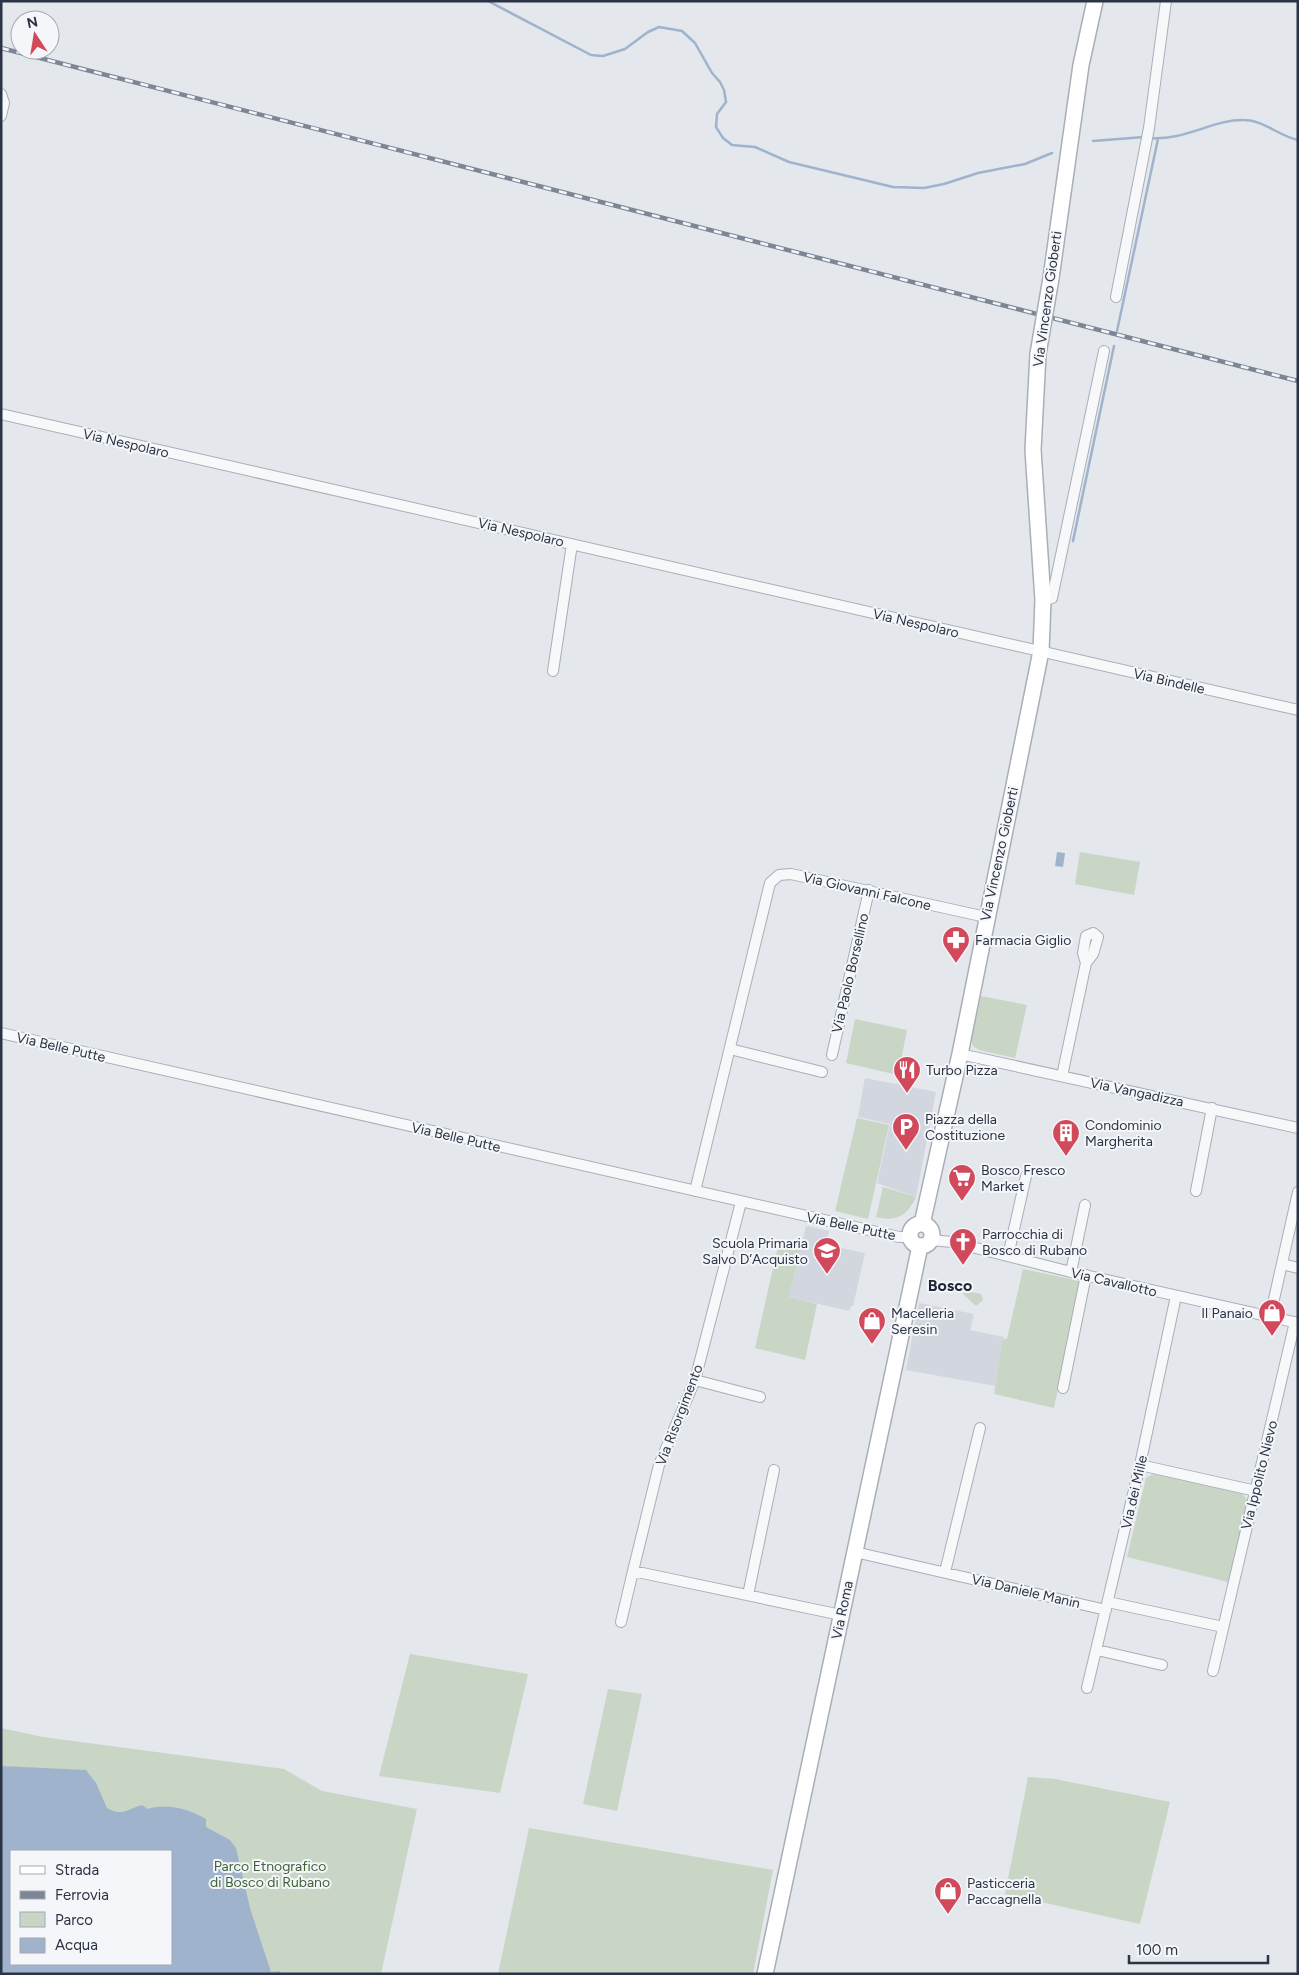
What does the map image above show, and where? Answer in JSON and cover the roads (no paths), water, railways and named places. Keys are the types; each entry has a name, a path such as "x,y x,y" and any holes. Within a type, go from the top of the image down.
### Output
{"street":[{"name":"Via Vincenzo Gioberti","path":"920,1241 931,1230 922,1224 960,1054 986,917 1041,651 1043,600 1033,450 1038,354 1051,278 1081,65 1095,1"},
{"path":"1116,297 1149,128 1166,1"},
{"path":"1,94 4,103 1,116"},
{"path":"1043,600 1052,598 1104,350"},
{"name":"Via Nespolaro","path":"1,414 1041,651"},
{"path":"552,672 572,544"},
{"name":"Via Bindelle","path":"1041,651 1298,710"},
{"name":"Via Giovanni Falcone","path":"695,1191 770,883 779,875 791,874 986,917"},
{"name":"Via Paolo Borsellino","path":"832,1056 868,890"},
{"path":"1062,1076 1086,963"},
{"name":"Via Belle Putte","path":"1,1033 920,1241"},
{"path":"730,1049 822,1072"},
{"name":"Via Vangadizza","path":"960,1054 1298,1128"},
{"path":"1196,1191 1212,1108"},
{"path":"1008,1256 1026,1176"},
{"path":"1270,1317 1298,1192"},
{"name":"Via Risorgimento","path":"621,1622 659,1465 695,1380 741,1202"},
{"path":"1071,1272 1085,1205"},
{"name":"Via Cavallotto","path":"920,1241 952,1242 1071,1272 1296,1323"},
{"name":"Via Roma","path":"765,1974 920,1241"},
{"path":"1282,1264 1298,1268"},
{"path":"1063,1388 1086,1275"},
{"name":"Via dei Mille","path":"1087,1688 1140,1465 1176,1296"},
{"name":"Via Ippolito Nievo","path":"1213,1671 1296,1323"},
{"path":"695,1380 760,1397"},
{"path":"945,1572 980,1428"},
{"path":"1140,1465 1256,1491"},
{"path":"748,1595 774,1470"},
{"name":"Via Daniele Manin","path":"855,1552 1107,1606"},
{"path":"633,1571 841,1615"},
{"path":"1107,1606 1224,1627"},
{"path":"1097,1650 1162,1665"}],"water":[{"path":"1057,852 1065,853 1063,867 1055,866"},
{"path":"1,1766 86,1770 96,1783 107,1808 112,1811 121,1812 142,1805 148,1809 170,1807 192,1812 206,1819 206,1827 230,1840 236,1848 250,1908 271,1972 279,1971 282,1974 1,1974"}],"waterway":[{"path":"488,1 591,55 603,56 625,49 648,32 659,27 682,31 695,43 724,90 726,102 717,114 716,127 723,138 732,145 755,147 789,162 893,187 924,188 978,173 1025,164 1052,153"},
{"path":"1149,138 1175,136 1222,123 1244,120 1264,125 1298,140"},
{"path":"1093,141 1144,137"},
{"path":"1117,331 1158,139"},
{"path":"1073,541 1114,346"}],"railway":[{"path":"1,48 1298,381"}],"place":[{"name":"Farmacia Giglio","path":"956,964"},
{"name":"Turbo Pizza","path":"907,1094"},
{"name":"Piazza della Costituzione","path":"906,1151"},
{"name":"Condominio Margherita","path":"1066,1157"},
{"name":"Bosco Fresco Market","path":"962,1202"},
{"name":"Parrocchia di Bosco di Rubano","path":"963,1266"},
{"name":"Scuola Primaria Salvo D’Acquisto","path":"827,1275"},
{"name":"Il Panaio","path":"1272,1337"},
{"name":"Macelleria Seresin","path":"872,1345"},
{"name":"Pasticceria Paccagnella","path":"948,1915"}],"district":[{"name":"Bosco","path":"950,1285"}],"park label":[{"name":"Parco Etnografico di Bosco di Rubano","path":"270,1874"}]}
